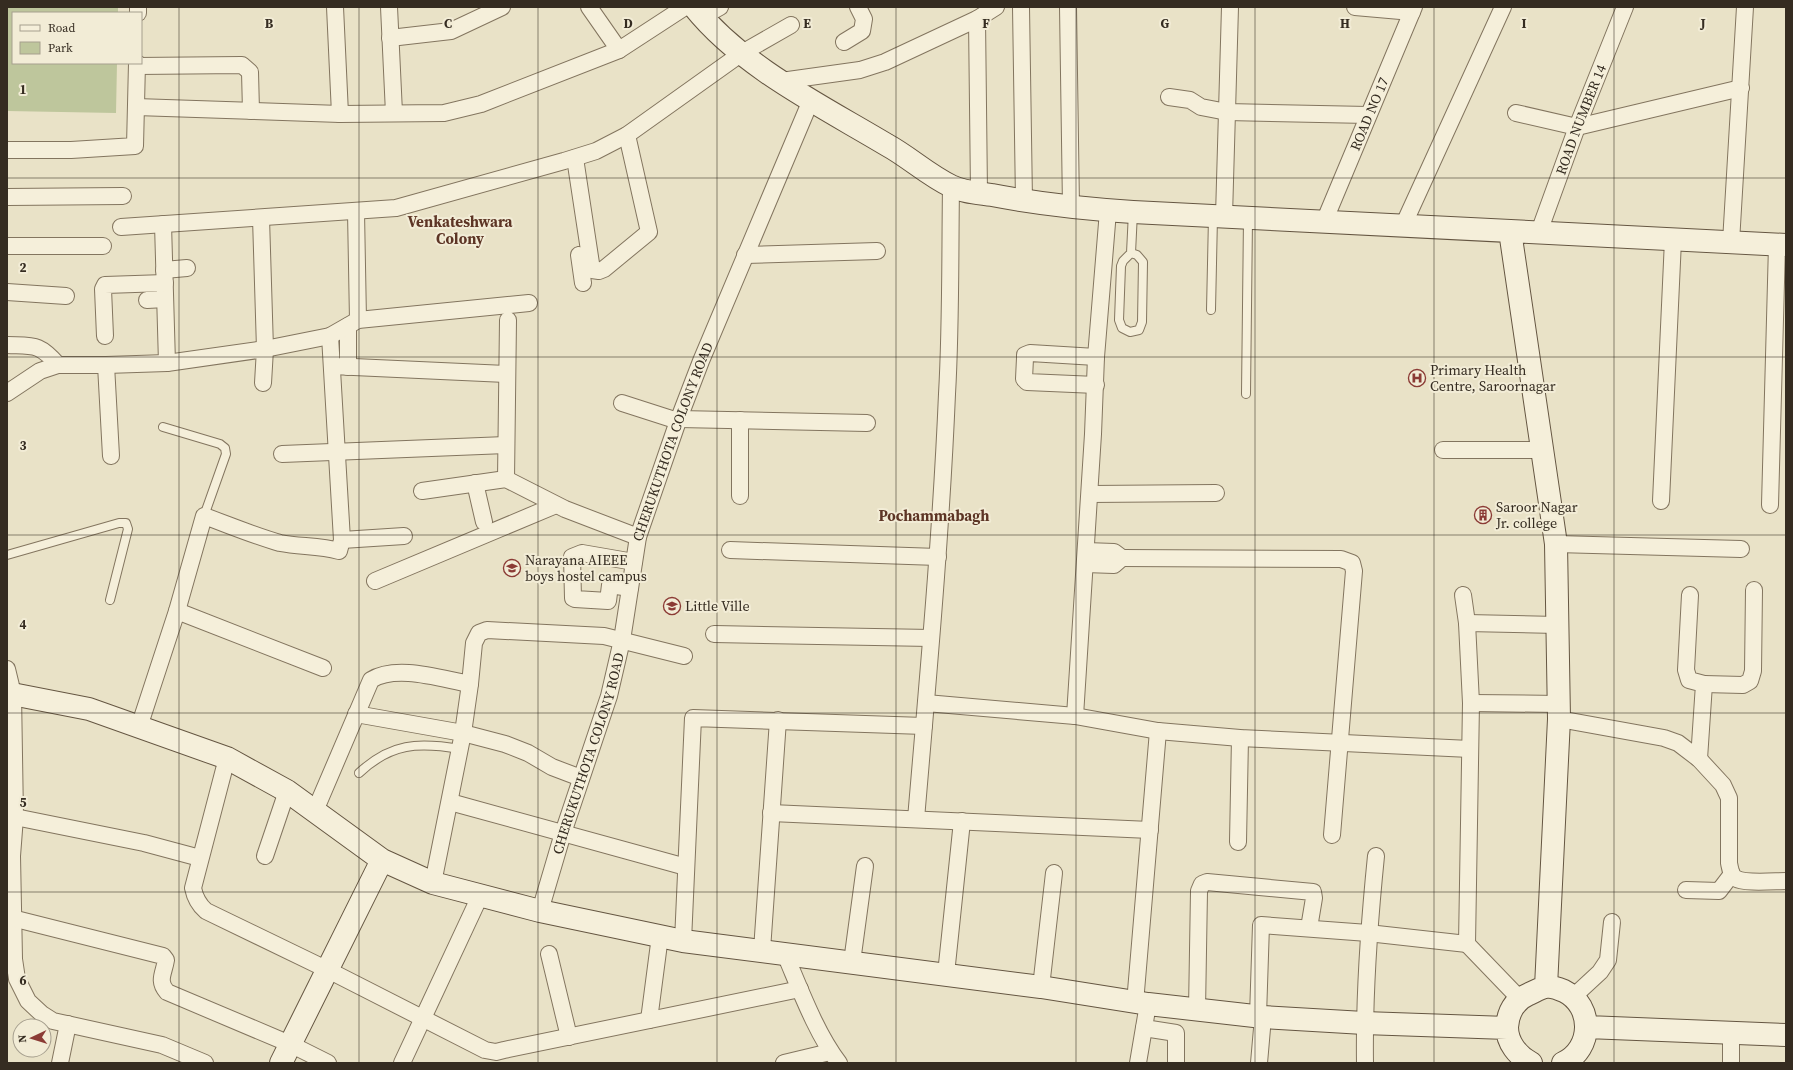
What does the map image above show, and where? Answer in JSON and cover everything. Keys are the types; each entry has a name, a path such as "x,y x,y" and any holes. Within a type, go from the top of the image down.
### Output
{"street":[{"path":"335,7 340,114"},
{"path":"389,7 394,112"},
{"path":"390,38 450,31 502,7"},
{"path":"589,7 619,50"},
{"path":"844,42 862,31 864,19 858,7"},
{"path":"780,81 860,70 896,58 996,7"},
{"path":"1021,7 1024,201"},
{"path":"1068,7 1071,207"},
{"path":"1219,216 1227,112 1230,7"},
{"path":"1355,7 1413,9"},
{"path":"1404,226 1503,7"},
{"name":"ROAD NUMBER 14","path":"1539,232 1577,127 1625,7"},
{"path":"1731,242 1745,7"},
{"name":"ROAD NO 17","path":"1324,222 1413,9"},
{"path":"136,107 340,114 394,112 444,113 482,104 619,50 700,10 742,53 780,81 889,146 951,187 978,193 1024,201 1108,211 1782,245 1770,505"},
{"path":"977,18 978,193"},
{"path":"121,227 356,212 396,208 570,160 596,151 627,135 742,53 790,25"},
{"path":"7,150 71,150 135,146 137,64 242,65 250,72 251,111"},
{"path":"1516,113 1577,127 1741,88"},
{"path":"1169,97 1190,100 1201,107 1227,112 1368,115"},
{"name":"CHERUKUTHOTA COLONY ROAD","path":"540,911 563,834 609,696 622,640 638,537 678,420 701,361 811,100"},
{"path":"570,160 592,270 599,271 616,260 649,232 627,135"},
{"path":"570,160 583,283"},
{"path":"916,819 938,558 948,392 951,187"},
{"path":"7,197 123,196"},
{"path":"1075,716 1090,494 1096,385 1096,357 1108,211"},
{"path":"348,367 353,323 356,212"},
{"path":"261,218 265,349 263,383"},
{"path":"163,224 157,289 167,363"},
{"path":"1510,231 1556,544 1559,712 1546,987"},
{"path":"1661,501 1673,240"},
{"path":"7,246 103,246"},
{"path":"745,255 877,251"},
{"path":"105,336 103,289 105,285 157,289 187,268"},
{"path":"7,292 66,296"},
{"path":"7,393 40,371 58,365 167,363 265,349 330,336 353,323 529,303"},
{"path":"506,479 506,374 508,320"},
{"path":"139,727 177,611 204,516 280,542 299,546 331,548 339,551 342,540 330,336"},
{"path":"7,346 32,346 46,351 58,365"},
{"path":"1096,357 1030,353 1025,355 1024,375 1024,379 1027,382 1096,385"},
{"path":"106,365 111,456"},
{"path":"332,366 506,374"},
{"path":"622,403 678,420 867,423"},
{"path":"740,420 740,496"},
{"path":"282,454 506,445"},
{"path":"1443,450 1542,450"},
{"path":"422,490 506,479 556,505 638,537"},
{"path":"476,483 484,522"},
{"path":"1090,494 1216,493"},
{"path":"375,581 556,505"},
{"path":"342,540 404,536"},
{"path":"1556,544 1741,549"},
{"path":"730,550 938,558"},
{"path":"630,588 610,585 608,601 575,600 573,598 572,557 582,553 634,562"},
{"path":"1086,558 1114,565 1122,558 1341,559 1352,563 1354,571 1332,835"},
{"path":"1690,595 1686,670 1689,680 1704,684 1743,685 1750,681 1753,671 1754,590"},
{"path":"1463,595 1467,623 1471,703 1467,944"},
{"path":"177,611 323,668"},
{"path":"1467,623 1557,625"},
{"path":"433,883 463,733 474,643 479,634 488,630 604,636 684,656"},
{"path":"714,634 932,638"},
{"path":"7,669 10,693 15,817 12,856 13,949 17,979 28,1001 42,1014 53,1021 162,1045 205,1063"},
{"path":"315,811 371,680 380,674 400,672 470,684"},
{"path":"1700,759 1704,684"},
{"path":"10,693 88,709 227,758 287,791 382,860 433,883 540,911 683,941 946,974 1142,1003 1260,1017 1364,1023 1507,1028"},
{"path":"926,703 1075,716 1158,731 1240,738 1470,749"},
{"path":"1471,703 1559,712 1664,738 1678,743 1700,759 1723,785 1729,798 1729,863 1734,877 1744,881 1786,881"},
{"path":"356,714 463,733 505,744 528,753 552,767 581,778"},
{"path":"683,941 693,718 924,726"},
{"path":"762,950 778,720"},
{"path":"1138,1063 1144,1028 1142,1003 1150,830 1158,731"},
{"path":"1238,842 1240,738"},
{"path":"227,758 193,888 194,896 200,906 206,911 328,970 485,1050 500,1051 800,989"},
{"path":"265,856 287,791"},
{"path":"450,802 686,867"},
{"path":"772,813 1150,830"},
{"path":"15,817 144,843 200,858"},
{"path":"946,974 962,821"},
{"path":"1365,1063 1364,1023 1368,933 1376,856"},
{"path":"281,1063 382,860"},
{"path":"852,962 865,866"},
{"path":"1041,987 1054,873"},
{"path":"1686,890 1719,891 1732,874"},
{"path":"1176,1063 1176,1033 1187,1008 1199,890 1202,884 1207,882 1313,892 1314,898 1309,928"},
{"path":"402,1063 480,896"},
{"path":"12,918 163,956 166,960 161,982 162,987 167,992 290,1044 328,1063"},
{"path":"1573,997 1600,972 1608,960 1612,922"},
{"path":"1259,1063 1261,925 1368,933 1467,944 1519,998"},
{"path":"649,1020 660,936"},
{"path":"549,954 569,1037"},
{"path":"784,1063 834,1057 800,989 785,954"},
{"path":"1524,1062 1510,1040 1507,1028 1509,1016 1514,1004 1519,998 1546,987 1559,989 1573,997 1579,1003 1585,1015 1587,1027 1585,1040 1568,1062"},
{"path":"60,1063 68,1024"},
{"path":"1587,1027 1786,1035"},
{"path":"1144,1028 1176,1033"},
{"path":"1731,1063 1732,1034"}],"lane":[{"path":"1131,253 1137,255 1143,262 1142,322 1139,330 1130,332 1122,328 1119,320 1121,266 1123,261 1131,253 1133,212"},
{"path":"1211,310 1219,216"},
{"path":"1246,394 1248,218"},
{"path":"163,427 220,444 225,448 226,454 204,516"},
{"path":"7,555 119,523 126,523 128,529 110,600"},
{"path":"359,773 372,761 399,747 433,744 460,749"}],"green space":[{"path":"7,7 118,7 118,12 12,12 12,64 117,64 116,113 7,111"}],"place":[{"name":"Primary Health Centre, Saroornagar","path":"1417,378"},
{"name":"Saroor Nagar Jr. college","path":"1483,515"},
{"name":"Narayana AIEEE boys hostel campus","path":"512,568"},
{"name":"Little Ville","path":"672,606"}],"district":[{"name":"Venkateshwara Colony","path":"460,230"},
{"name":"Pochammabagh","path":"934,515"}]}
